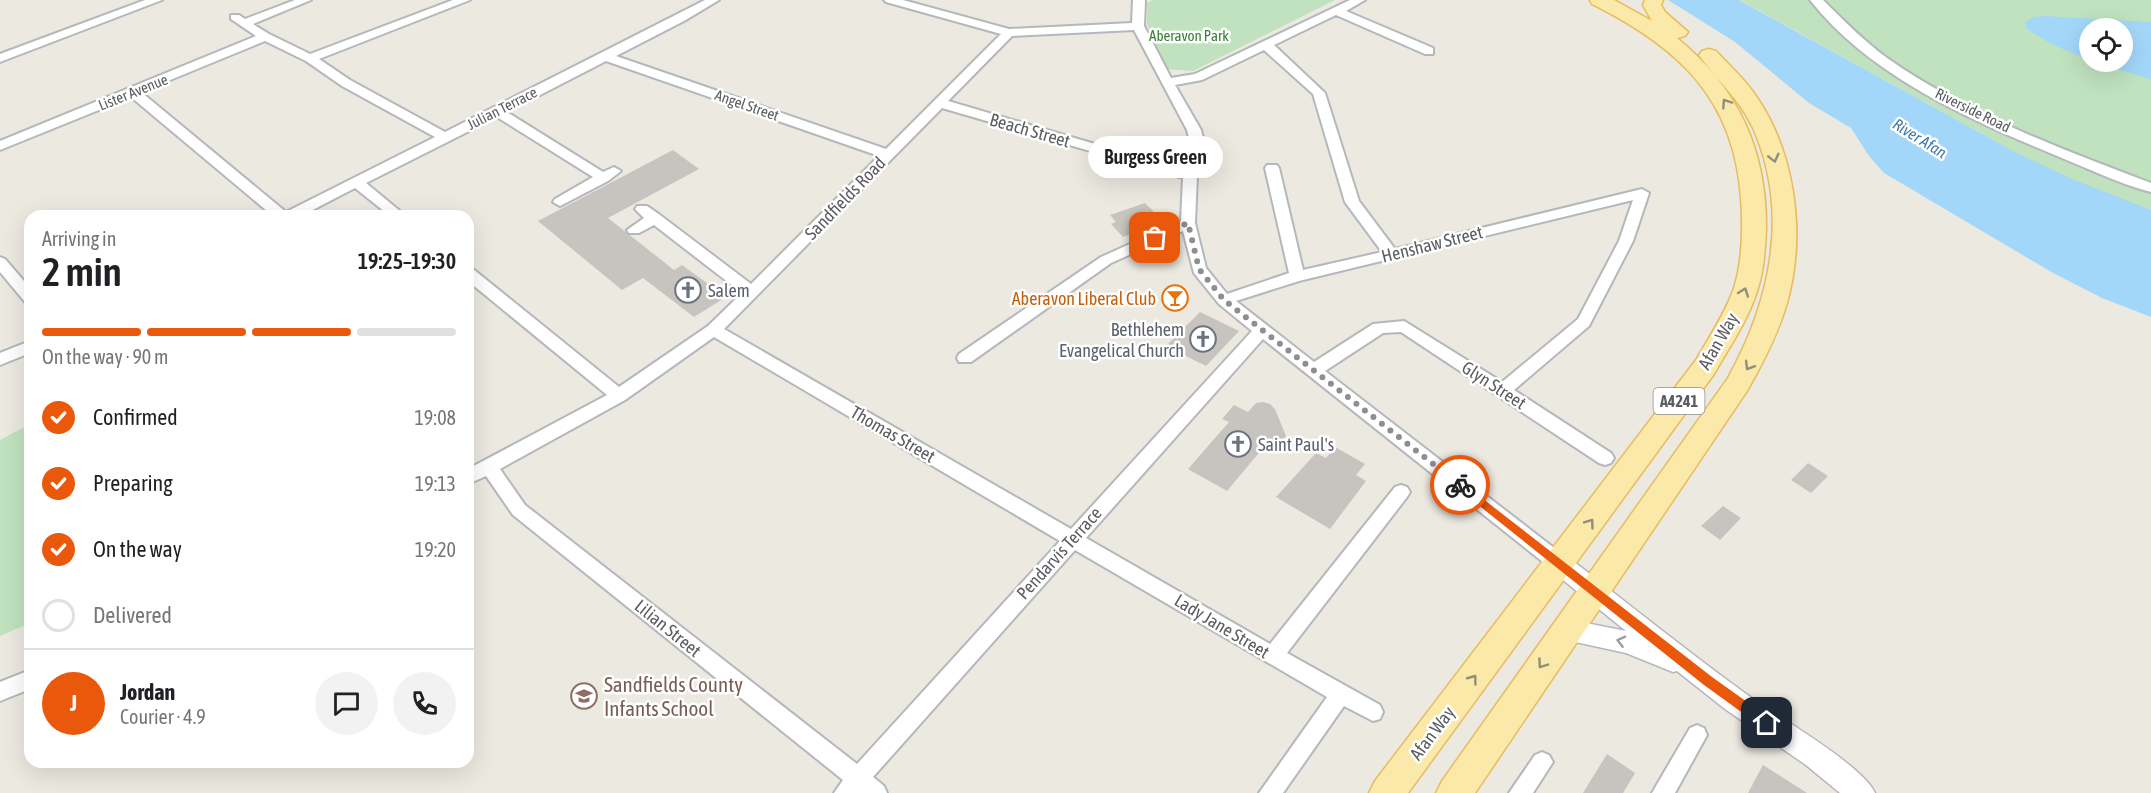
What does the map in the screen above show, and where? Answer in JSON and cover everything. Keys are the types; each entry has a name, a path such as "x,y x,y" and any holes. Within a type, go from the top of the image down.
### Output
{"main road":[{"name":"Afan Way","path":"1387,793 1705,367 1737,311 1749,278 1754,237 1754,182 1732,111 1703,70 1678,47 1642,23 1599,0"},
{"name":"Afan Way","path":"1454,793 1753,361 1779,291 1785,251 1780,183 1773,150 1758,117 1725,70 1657,15 1652,5 1654,0"}],"street":[{"path":"0,58 156,0"},
{"path":"305,0 240,20 265,37 310,58 346,83 444,137"},
{"path":"310,58 464,0"},
{"name":"Julian Terrace","path":"302,210 606,57 713,0"},
{"path":"890,0 1009,33 1138,26"},
{"path":"1139,0 1138,26 1194,130 1197,142 1190,176 1188,223 1199,269 1224,300 1596,590 1695,671 1734,701 1815,756 1861,793"},
{"path":"1167,82 1198,77 1267,46 1359,0"},
{"name":"Riverside Road","path":"1816,0 1845,29 1884,61 1939,94 2008,128 2151,188"},
{"path":"1336,11 1429,51"},
{"name":"Sandfields Road","path":"474,474 619,396 714,330 1009,33"},
{"name":"Lister Avenue","path":"0,146 265,37"},
{"path":"1267,46 1319,93 1352,202 1390,254"},
{"name":"Angel Street","path":"606,57 888,154"},
{"path":"133,92 275,210"},
{"name":"Beach Street","path":"940,103 1190,176"},
{"path":"497,111 608,175 560,202"},
{"path":"1272,168 1296,276"},
{"path":"356,182 391,210"},
{"name":"Henshaw Street","path":"1224,300 1296,276 1642,193 1626,241 1584,322 1503,391"},
{"path":"642,208 752,293"},
{"path":"634,230 655,218"},
{"path":"965,358 1106,260 1188,223"},
{"path":"0,262 24,291"},
{"path":"474,278 619,396"},
{"name":"Glyn Street","path":"1315,370 1379,328 1404,326 1605,458"},
{"name":"Thomas Street","path":"714,330 1072,538"},
{"name":"Pendarvis Terrace","path":"851,786 1072,538 1262,330"},
{"path":"0,359 24,349"},
{"name":"Lilian Street","path":"489,467 519,510 851,786 876,793"},
{"path":"1273,656 1401,492"},
{"name":"Lady Jane Street","path":"1072,538 1273,656 1373,711"},
{"path":"1566,630 1628,642 1695,671"},
{"path":"0,692 24,682"},
{"path":"1270,793 1341,694"},
{"path":"1663,793 1697,735"},
{"path":"1520,793 1542,762"}],"green space":[{"name":"Aberavon Park","path":"1153,0 1335,0 1193,71 1166,69 1147,24 1147,3"},
{"path":"1740,0 2151,0 2151,249 1940,111"},
{"path":"24,427 24,626 0,636 0,440"}],"water":[{"name":"River Afan","path":"1668,0 1739,0 2011,150 2072,179 2151,210 2151,317 2102,298 2053,273 1884,173 1869,156 1851,128 1809,103 1735,42"},
{"path":"2034,17 2080,18 2079,56 2051,44 2027,29 2025,22"},
{"path":"2133,21 2151,22 2151,79 2127,72 2133,72"}],"building":[{"path":"673,150 699,169 608,218 674,270 682,265 726,297 694,317 643,278 622,290 538,221"},
{"path":"1145,203 1164,222 1123,237 1111,224 1116,222 1110,215"},
{"name":"Bethlehem Evangelical Church","path":"1200,312 1239,331 1206,366 1166,346"},
{"name":"Saint Paul's","path":"1263,402 1275,409 1286,436 1277,447 1268,442 1227,491 1188,469 1229,422 1222,419 1234,405 1248,412 1256,403"},
{"path":"1335,447 1365,464 1356,475 1366,481 1330,529 1276,497 1316,453 1326,458"},
{"path":"1808,463 1828,476 1811,493 1791,480"},
{"path":"1723,506 1741,518 1720,540 1701,526"},
{"path":"1607,754 1635,773 1623,793 1583,793"},
{"path":"1763,765 1807,793 1748,793"}],"way so far":[{"path":"1155,238 1188,223 1199,269 1224,300 1460,485"}],"place":[{"name":"Burgess Green","path":"1155,238"},
{"name":"Salem","path":"688,290"},
{"name":"Aberavon Liberal Club","path":"1175,298"},
{"name":"Bethlehem Evangelical Church","path":"1203,339"},
{"name":"Saint Paul's","path":"1238,444"},
{"name":"Sandfields County Infants School","path":"584,696"}],"route":[{"path":"1460,485 1596,590 1708,681 1767,723"}]}
